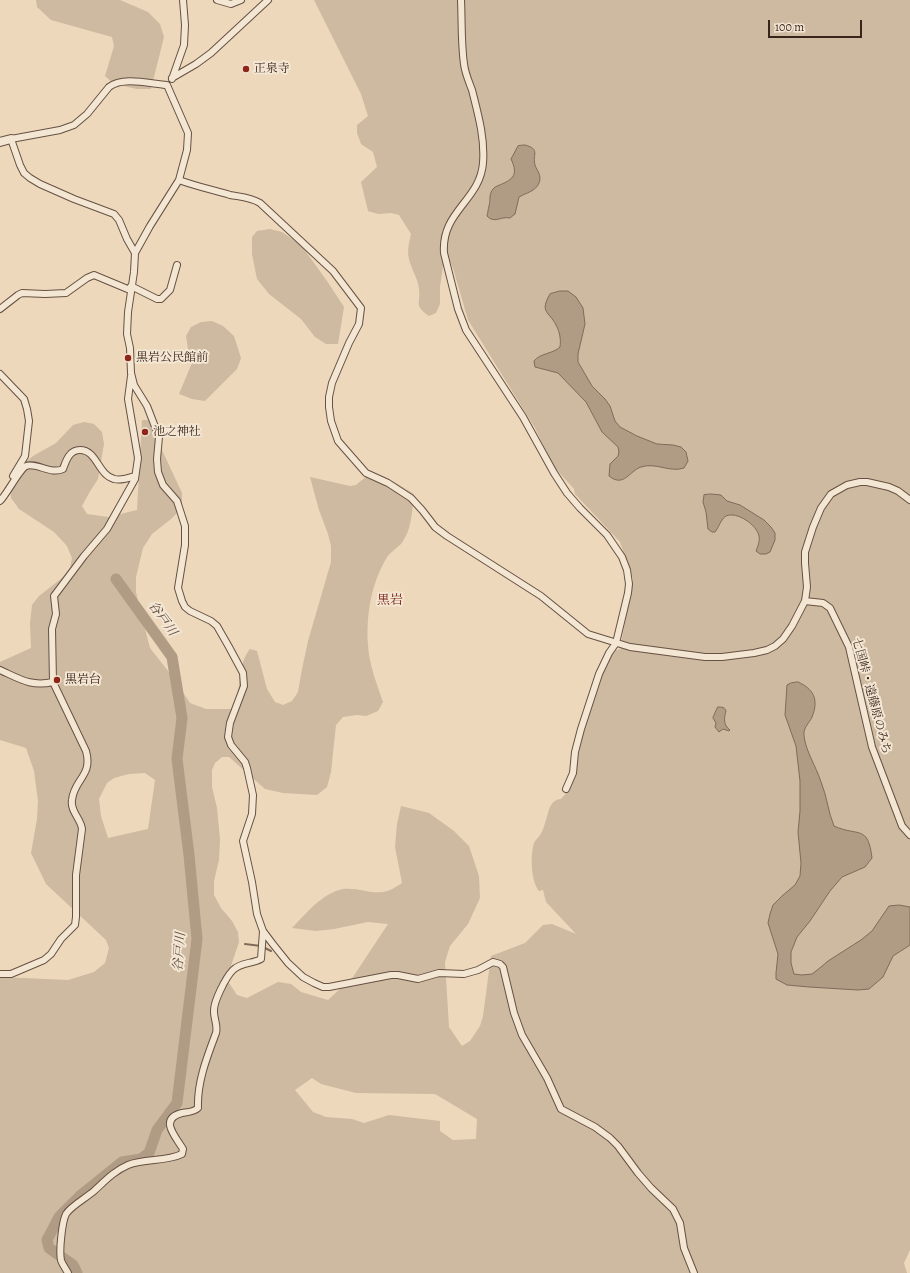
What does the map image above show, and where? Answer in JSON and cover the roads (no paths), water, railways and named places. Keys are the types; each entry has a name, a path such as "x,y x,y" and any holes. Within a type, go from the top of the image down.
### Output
{"street":[{"path":"167,85 172,78 184,45 185,25 182,0"},
{"path":"217,0 230,4 241,0"},
{"path":"172,78 211,54 246,19 268,0"},
{"path":"461,0 464,65 481,130 483,143 483,163 480,179 473,191 450,221 444,244 444,252 458,309 466,330 474,344 524,417 554,473 567,493 607,535 622,557 627,570 629,584 624,616 616,643 609,653 599,674 581,729 575,752 573,773 566,789"},
{"path":"0,142 60,130 74,125 87,114 109,87 117,83 127,81 167,85"},
{"path":"68,1273 61,1261 59,1251 64,1221 67,1214 94,1191 106,1178 128,1165 148,1160 173,1158 182,1154 183,1148 173,1134 170,1122 172,1117 177,1114 198,1108 201,1080 216,1032 213,1010 215,1005 225,982 232,971 243,964 261,960 262,955 263,934 257,914 243,841 252,814 253,795 245,762 231,745 228,737 230,723 244,686 243,673 217,626 211,621 190,611 185,607 182,601 178,588 185,545 185,526 177,501 163,485 158,472 157,459 159,437 147,406 134,385 127,334 130,288 134,272 135,253 179,180 187,150 188,133 167,85"},
{"path":"11,139 24,173 40,184 114,214 119,220 135,253"},
{"path":"179,180 232,195 254,199 260,203 332,270 361,308 359,324 332,383 329,397 331,421 338,441 366,472 388,483 411,498 429,520 447,536 541,596 588,634 630,647 705,657 722,657 767,650 776,646 783,639 792,626 805,601 808,587 805,552 821,508 831,494 847,485 867,482 898,491 910,500"},
{"path":"0,310 18,294 66,293 86,278 94,275 157,299 161,299 170,290 177,265"},
{"path":"0,974 11,974 44,960 51,954 61,939 75,925 76,875 82,823 72,805 72,800 75,789 88,766 88,761 86,751 53,682 52,629 56,614 54,596 84,556 107,529 133,482 138,455 128,399 132,373"},
{"path":"0,374 24,399 29,420 26,456 9,483 12,485"},
{"path":"0,501 21,470 26,466 60,471 63,469 66,460 73,451 82,450 92,456 102,472 114,479 123,480 135,476"},
{"name":"七国峠・遠藤原のみち","path":"805,601 823,603 830,608 848,648 872,747 902,826 910,835"},
{"path":"0,670 27,683 43,685 53,682"},
{"path":"263,934 293,968 307,979 323,987 336,986 391,975 418,979 439,973 464,974 478,970 493,962 500,964 503,967 514,1013 522,1035 547,1078 561,1109 610,1138 651,1188 673,1209 680,1223 686,1256 694,1273"}],"waterway":[{"name":"谷戸川","path":"77,1273 73,1265 49,1248 47,1240 59,1217 81,1195 122,1162 141,1159 149,1153 157,1130 177,1103 197,939 189,855 177,759 182,718 172,657 116,579"},
{"path":"245,944 261,946 271,951"}],"place":[{"name":"正泉寺","path":"246,69"},
{"name":"黒岩公民館前","path":"128,358"},
{"name":"池之神社","path":"145,432"},
{"name":"黒岩台","path":"57,680"}],"district":[{"name":"黒岩","path":"390,601"}]}
